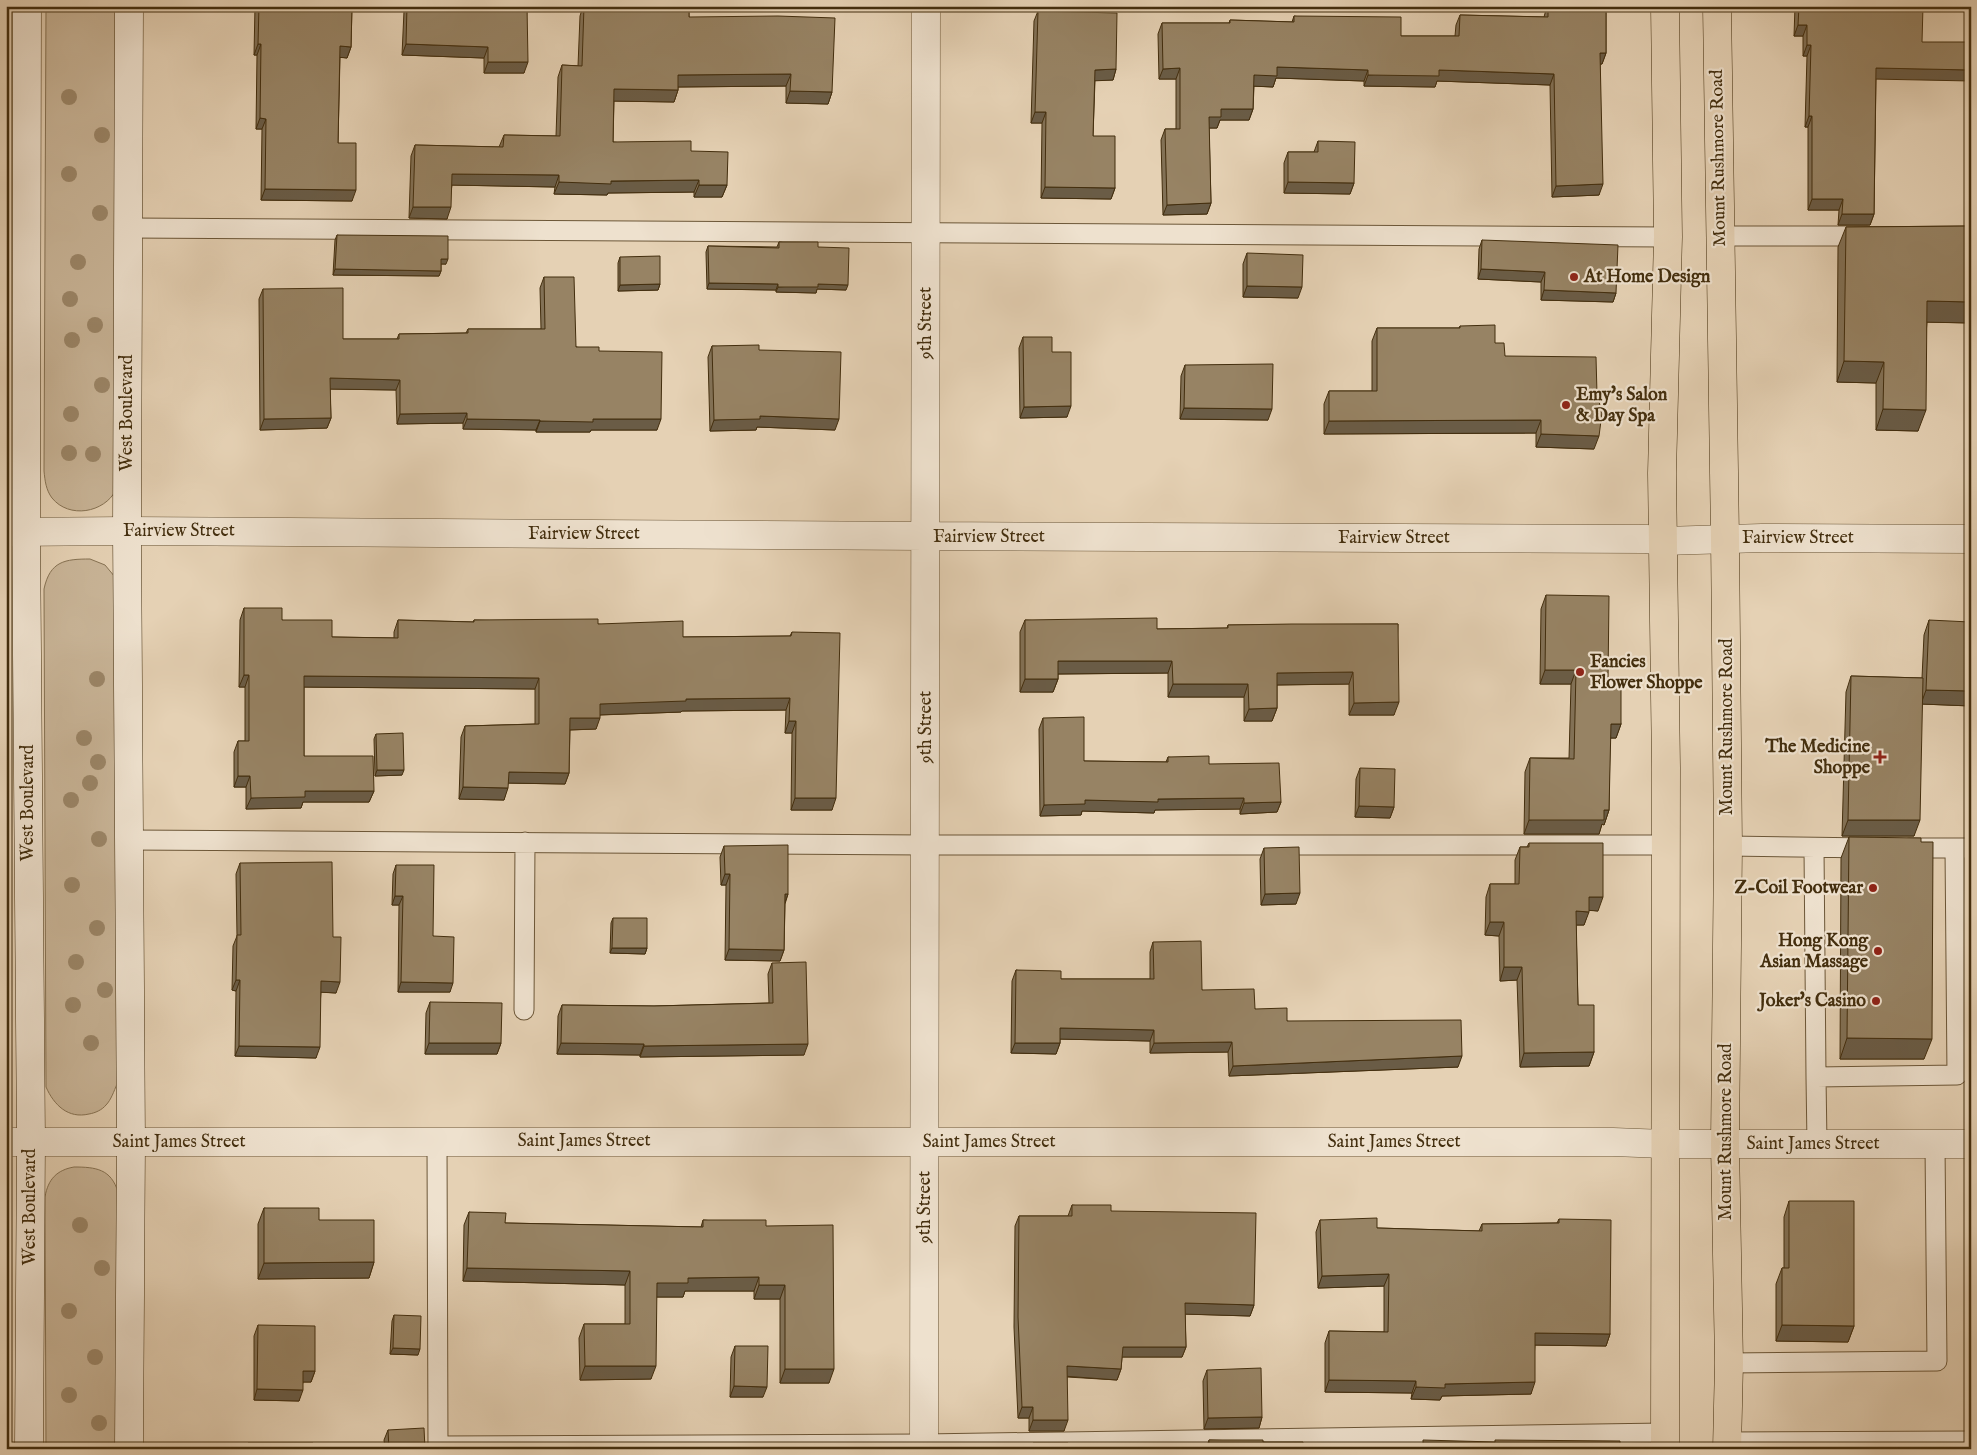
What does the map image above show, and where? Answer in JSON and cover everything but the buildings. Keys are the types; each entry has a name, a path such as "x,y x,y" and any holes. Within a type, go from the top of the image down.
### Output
{"highway":[{"path":"1665,6 1668,237 1662,473 1665,845 1665,1441"},
{"name":"Mount Rushmore Road","path":"1716,6 1721,236 1728,846 1725,1144 1728,1363 1727,1446"}],"street":[{"name":"West Boulevard","path":"28,6 16,532 19,1142 29,1449"},
{"name":"West Boulevard","path":"129,6 127,531 131,1142 129,1449"},
{"name":"9th Street","path":"924,1446 926,6"},
{"name":"Fairview Street","path":"16,532 1646,539 1664,541 1725,538 1971,539"},
{"name":"Saint James Street","path":"19,1142 1613,1142 1665,1144 1971,1144"}],"lane":[{"path":"128,228 1668,237"},
{"path":"1721,236 1882,236"},
{"path":"129,840 926,845 1665,845"},
{"path":"524,1010 525,842"},
{"path":"1728,846 1963,848 1957,1075 1816,1076"},
{"path":"1814,848 1818,1144"},
{"path":"437,1141 438,1448 1665,1441"},
{"path":"1728,1363 1937,1361 1935,1144"},
{"path":"1727,1446 1971,1441"}],"shaded area":[{"path":"46,6 117,6 116,490 111,498 103,504 95,508 77,511 59,505 52,498 47,489 44,471"},
{"path":"90,559 105,565 115,577 117,633 117,1084 111,1098 104,1107 94,1113 81,1115 68,1112 58,1105 46,1087 44,589 50,572 55,567 66,561"},
{"path":"74,1167 102,1171 111,1178 118,1192 118,1449 46,1449 45,1197 48,1185 54,1176 63,1170"}],"place":[{"name":"At Home Design","path":"1574,277"},
{"name":"Emy's Salon & Day Spa","path":"1566,405"},
{"name":"Fancies Flower Shoppe","path":"1580,672"},
{"name":"The Medicine Shoppe","path":"1880,757"},
{"name":"Z-Coil Footwear","path":"1873,888"},
{"name":"Hong Kong Asian Massage","path":"1878,951"},
{"name":"Joker's Casino","path":"1876,1001"}]}
